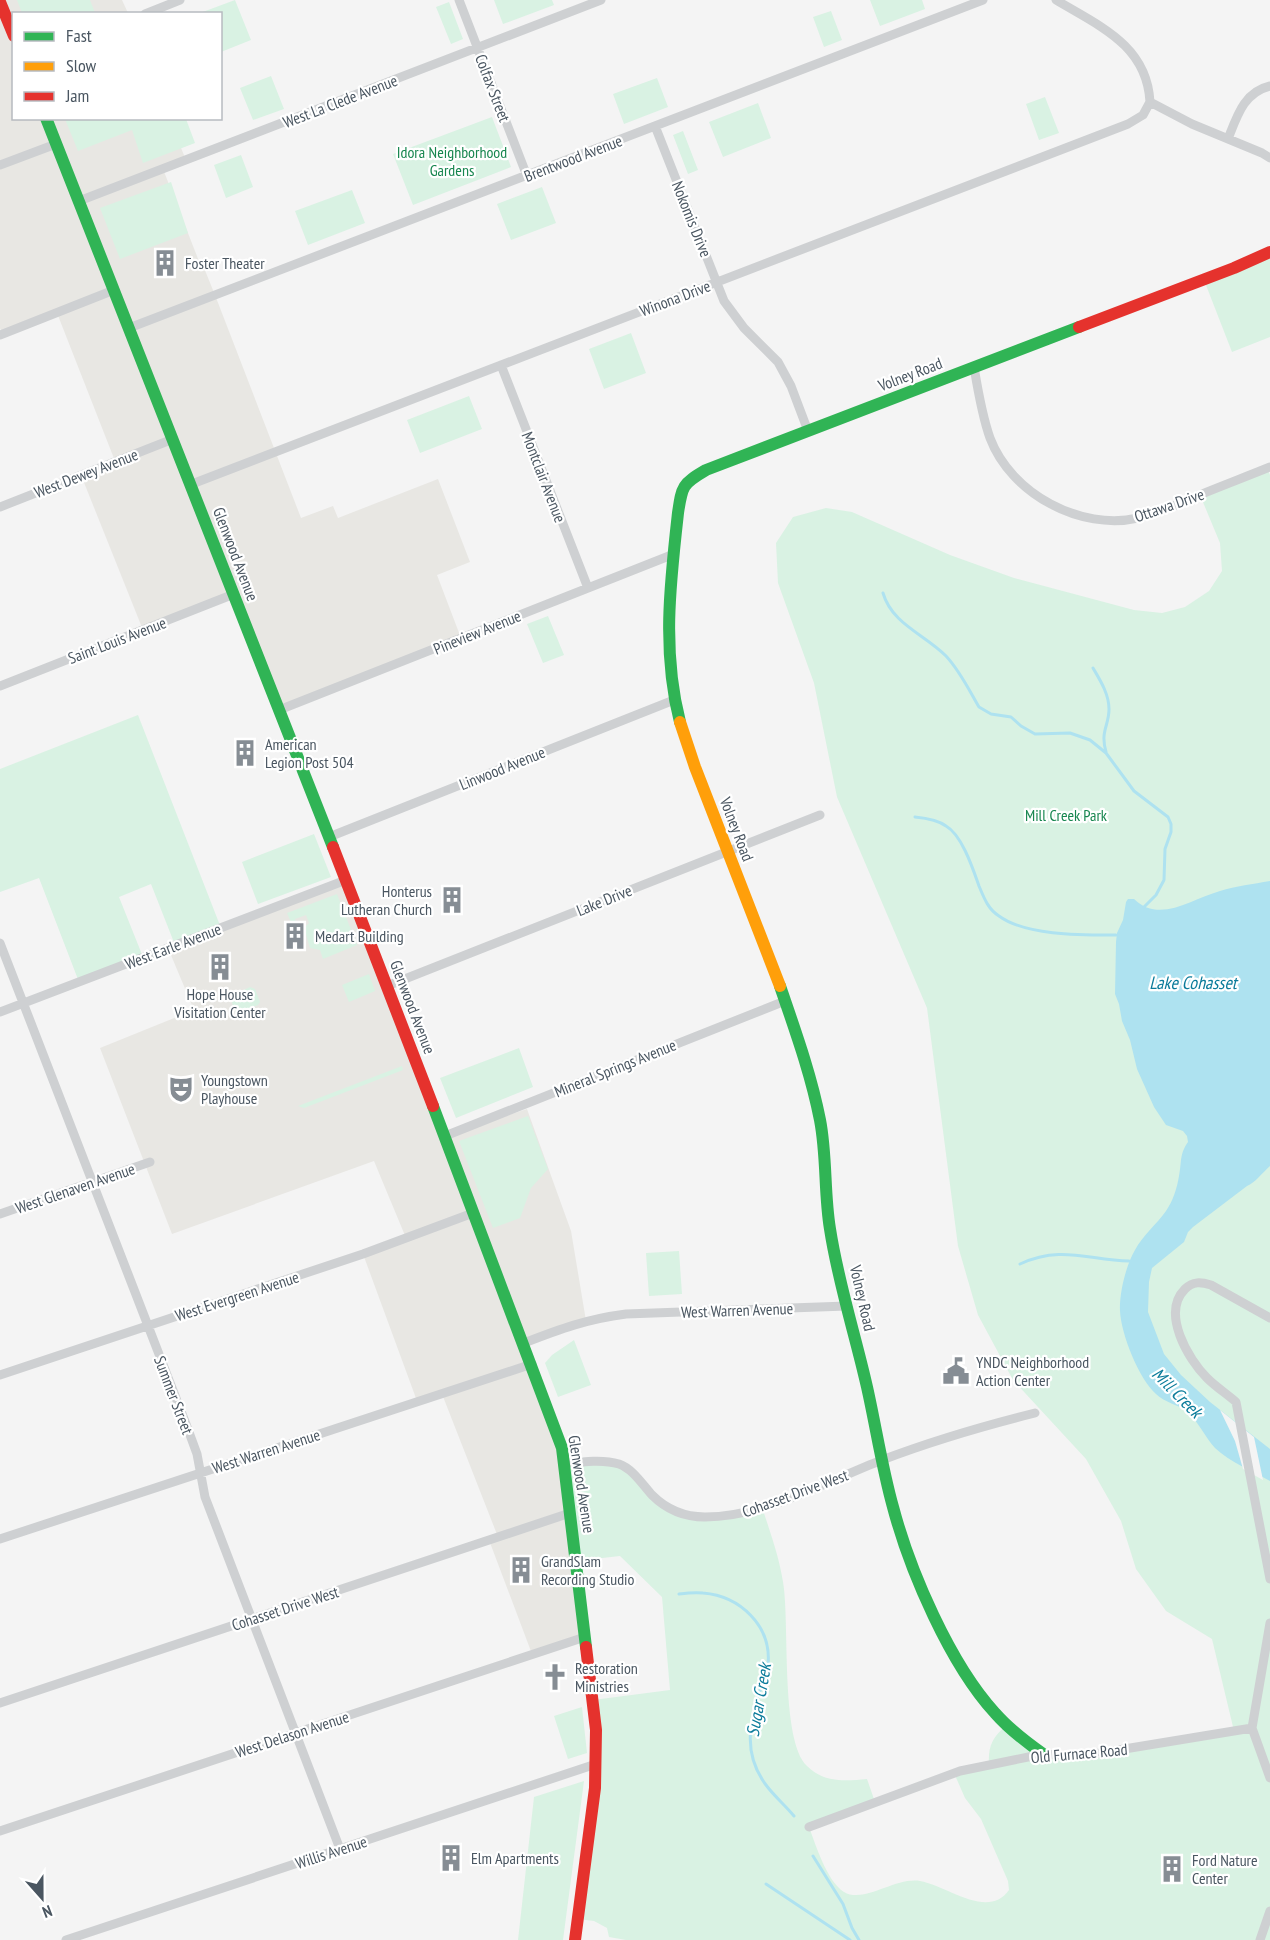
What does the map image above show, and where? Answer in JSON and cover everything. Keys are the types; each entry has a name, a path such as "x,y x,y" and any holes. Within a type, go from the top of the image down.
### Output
{"street":[{"path":"150,12 180,0"},
{"name":"Colfax Street","path":"459,0 527,176"},
{"name":"West La Clede Avenue","path":"79,201 602,0"},
{"name":"Brentwood Avenue","path":"129,328 983,0"},
{"path":"1056,0 1123,42 1138,62 1149,87 1150,102 1192,124 1270,158"},
{"path":"0,2 12,31"},
{"path":"1228,139 1246,100 1258,90 1270,86"},
{"name":"Winona Drive","path":"192,484 1128,124 1143,115 1150,102"},
{"name":"Glenwood Avenue","path":"47,120 330,837 557,1430 562,1448 596,1730 595,1788 575,1940"},
{"name":"Nokomis Drive","path":"655,126 730,311 744,328 771,353 783,370 808,430"},
{"path":"0,165 56,144"},
{"name":"Volney Road","path":"1043,1754 1024,1742 996,1716 970,1683 950,1647 905,1549 881,1460 866,1385 846,1306 826,1203 824,1140 819,1113 785,1001 691,756 674,700 667,627 681,495 687,481 706,470 1234,268 1270,252"},
{"path":"0,335 114,290"},
{"name":"Montclair Avenue","path":"501,365 588,588"},
{"name":"Ottawa Drive","path":"974,367 990,439 996,451 1027,489 1065,512 1101,521 1140,517 1270,467"},
{"name":"West Dewey Avenue","path":"0,507 173,439"},
{"name":"Pineview Avenue","path":"279,710 674,554"},
{"name":"Saint Louis Avenue","path":"0,686 234,594"},
{"name":"Linwood Avenue","path":"330,837 674,700"},
{"name":"Lake Drive","path":"387,986 820,815"},
{"name":"West Earle Avenue","path":"0,1012 346,880"},
{"name":"Summer Street","path":"0,943 193,1444 205,1497 340,1849"},
{"name":"Mineral Springs Avenue","path":"445,1136 785,1001"},
{"name":"West Glenaven Avenue","path":"0,1214 150,1162"},
{"name":"West Evergreen Avenue","path":"0,1375 363,1254 473,1213"},
{"path":"1270,1318 1200,1282 1190,1285 1183,1291 1177,1305 1177,1329 1182,1342 1207,1378 1236,1402 1270,1579"},
{"name":"West Warren Avenue","path":"524,1343 579,1322 626,1314 846,1306"},
{"name":"West Warren Avenue","path":"0,1539 532,1364"},
{"name":"Cohasset Drive West","path":"564,1464 600,1462 619,1464 632,1472 664,1505 687,1515 702,1517 740,1514 953,1435 1035,1413"},
{"name":"Cohasset Drive West","path":"0,1703 570,1513"},
{"path":"1270,1623 1252,1728 1270,1778"},
{"name":"West Delason Avenue","path":"0,1831 585,1637"},
{"name":"Old Furnace Road","path":"809,1827 960,1771 1043,1754 1074,1756 1100,1753 1252,1728"},
{"name":"Willis Avenue","path":"66,1940 596,1764"},
{"path":"1260,1940 1270,1911"}],"shaded area":[{"path":"0,0 122,0 128,12 12,12 12,120 169,120 186,160 163,169 202,269 204,268 215,295 301,518 333,506 338,518 438,479 470,562 437,575 461,638 279,710 234,594 143,630 81,475 115,461 57,313 2,334 0,328"},
{"path":"346,880 446,1136 527,1109 571,1231 586,1321 524,1343 557,1430 585,1637 532,1654 489,1540 498,1537 442,1394 417,1401 363,1254 406,1238 374,1161 172,1234 100,1048 194,1010 168,948"}],"green space":[{"path":"17,0 90,0 95,12 26,12 22,12"},
{"path":"235,0 251,40 222,52 222,12 203,12"},
{"path":"494,0 552,0 554,5 503,24"},
{"path":"870,0 922,0 925,9 880,26"},
{"path":"449,2 463,39 451,44 436,7"},
{"path":"831,11 842,40 824,47 813,17"},
{"path":"271,76 284,109 253,120 240,88"},
{"path":"657,78 668,107 624,124 613,94"},
{"path":"1045,97 1059,133 1039,140 1026,104"},
{"path":"758,103 771,138 723,157 709,122"},
{"name":"Idora Neighborhood Gardens","path":"492,117 511,167 413,205 393,154"},
{"path":"65,120 186,120 195,143 143,163 132,130 78,151"},
{"path":"683,131 698,170 688,174 673,135"},
{"path":"241,155 253,187 226,198 214,165"},
{"path":"171,182 188,233 120,259 100,208"},
{"path":"542,187 556,223 511,240 497,204"},
{"path":"352,190 365,223 308,245 295,211"},
{"path":"1270,252 1270,337 1232,352 1204,280"},
{"path":"631,333 646,373 604,389 589,349"},
{"path":"469,396 482,429 420,453 407,420"},
{"name":"Mill Creek Park","path":"1267,468 1270,475 1270,1940 626,1940 609,1937 607,1928 594,1921 578,1919 596,1764 593,1700 670,1690 662,1597 620,1556 576,1561 564,1464 619,1464 664,1505 702,1517 762,1507 777,1553 783,1582 789,1707 799,1752 807,1766 820,1775 835,1780 867,1779 875,1802 809,1827 827,1872 844,1892 861,1895 900,1883 920,1881 967,1899 990,1902 1000,1898 1009,1890 1008,1881 981,1819 965,1798 954,1773 989,1765 992,1743 997,1734 1006,1726 1043,1754 1074,1756 1234,1731 1212,1639 1166,1611 1136,1569 1121,1521 1086,1459 1013,1380 978,1315 958,1246 927,1008 837,797 814,683 778,583 776,543 793,517 826,508 852,512 950,555 1014,578 1134,610 1162,613 1185,607 1209,591 1222,571 1220,543 1200,495"},
{"path":"548,616 564,655 543,663 527,624"},
{"path":"138,715 221,928 175,945 151,884 119,897 143,957 79,982 39,878 0,892 0,769"},
{"path":"314,834 331,877 258,904 242,862"},
{"path":"337,894 357,945 323,959 320,950 310,948 304,928 309,923 306,915 295,919 297,926 293,927 287,913"},
{"path":"369,974 375,991 349,1002 342,985"},
{"path":"250,987 255,989 260,1002 258,1005 236,1013 231,1000 233,995"},
{"path":"519,1048 533,1087 456,1118 440,1078"},
{"path":"402,1066 403,1070 304,1108 298,1106"},
{"path":"528,1116 548,1169 531,1188 520,1218 493,1228 459,1141"},
{"path":"679,1251 682,1294 649,1296 646,1253"},
{"path":"574,1340 591,1385 558,1397 545,1363 552,1355"},
{"path":"582,1707 587,1753 568,1759 554,1716"},
{"path":"584,1781 563,1940 518,1940 534,1797"}],"water":[{"name":"Lake Cohasset","path":"1270,881 1270,1166 1253,1183 1193,1227 1184,1242 1152,1268 1148,1312 1164,1354 1181,1375 1210,1402 1270,1449 1270,1481 1221,1453 1211,1444 1187,1412 1156,1394 1143,1378 1127,1343 1120,1311 1126,1271 1138,1245 1171,1203 1177,1185 1182,1155 1188,1142 1183,1131 1166,1125 1154,1107 1137,1069 1115,994 1117,933 1128,899 1134,899 1154,909 1165,910 1226,889"}],"pier":[{"path":"1220,1410 1254,1437 1263,1480 1243,1469 1235,1441"}],"waterway":[{"path":"883,593 887,604 901,621 946,656 979,707 991,714 1011,717 1035,734 1070,733 1090,740 1106,753 1134,791 1168,817 1171,832 1165,849 1164,880 1156,895 1144,907"},
{"path":"1093,668 1104,687 1109,703 1109,715 1104,734 1106,752"},
{"path":"915,817 935,821 952,830 966,853 987,903 992,910 1010,923 1056,933 1116,935"},
{"path":"1020,1264 1035,1258 1062,1254 1129,1261"},
{"name":"Sugar Creek","path":"679,1594 717,1595 741,1607 759,1626 765,1638 768,1665 751,1726 752,1755 757,1770 766,1785 794,1816"},
{"name":"Sugar Creek","path":"813,1856 843,1904 859,1940"},
{"path":"766,1884 850,1940"}],"traffic: fast":[{"path":"47,120 333,847"},
{"path":"680,722 671,670 670,592 682,491 692,479 706,470 1079,327"},
{"path":"780,986 816,1103 824,1147 828,1215 833,1249 900,1532 934,1616 962,1669 1000,1719 1043,1754"},
{"path":"433,1106 562,1448 586,1647"}],"traffic: slow":[{"path":"680,722 695,767 780,986"}],"traffic: jam":[{"path":"0,2 12,31"},
{"path":"1079,327 1270,252"},
{"path":"333,847 433,1106"},
{"path":"575,1940 595,1788 596,1730 586,1647"}],"place":[{"name":"Foster Theater","path":"165,263"},
{"name":"American Legion Post 504","path":"245,753"},
{"name":"Honterus Lutheran Church","path":"452,900"},
{"name":"Medart Building","path":"295,936"},
{"name":"Hope House Visitation Center","path":"220,967"},
{"name":"Youngstown Playhouse","path":"181,1089"},
{"name":"YNDC Neighborhood Action Center","path":"956,1371"},
{"name":"GrandSlam Recording Studio","path":"521,1570"},
{"name":"Restoration Ministries","path":"555,1677"},
{"name":"Elm Apartments","path":"451,1858"},
{"name":"Ford Nature Center","path":"1172,1869"}],"water label":[{"name":"Mill Creek","path":"1177,1393"}]}
